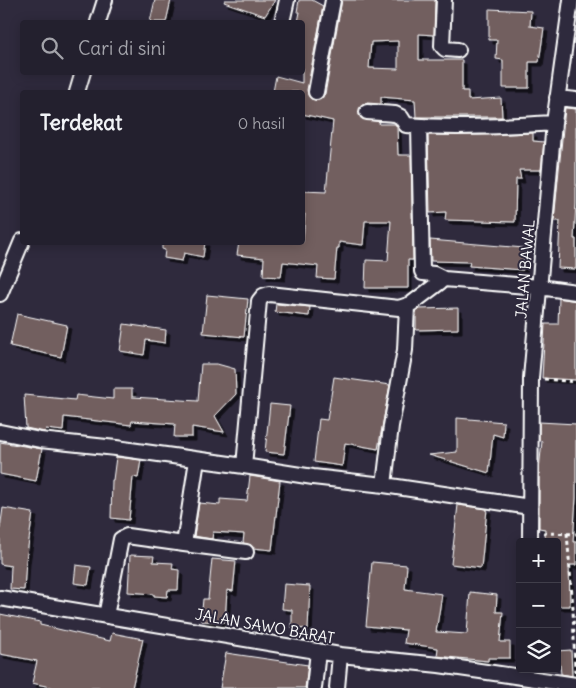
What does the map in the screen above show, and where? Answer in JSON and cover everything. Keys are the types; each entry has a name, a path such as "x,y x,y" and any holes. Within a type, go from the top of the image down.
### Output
{"street":[{"path":"99,20 105,0"},
{"path":"282,20 287,0"},
{"path":"316,92 333,0"},
{"path":"444,0 442,48 458,50"},
{"name":"JALAN BAWAL","path":"530,537 521,506 554,123 571,0"},
{"path":"77,90 81,75"},
{"path":"558,98 576,100"},
{"path":"368,112 396,114 401,117 406,125 419,126 480,127 554,123"},
{"path":"419,126 421,268 423,273 434,274 444,279 540,280 576,292"},
{"path":"0,294 20,245"},
{"path":"244,466 258,301 262,296 269,294 399,308 407,306 444,279"},
{"path":"384,485 405,350 407,306"},
{"path":"0,432 40,440 116,448 313,478 384,485 521,506"},
{"path":"184,544 197,460"},
{"path":"106,616 121,539 127,536 246,552"},
{"name":"JALAN SAWO BARAT","path":"0,598 340,655 439,665 576,685"},
{"path":"314,688 318,651"},
{"path":"337,688 340,655"}],"path":[{"path":"531,378 576,382"},
{"path":"567,534 575,608 576,685"},
{"path":"530,537 576,534"}],"building":[{"path":"155,0 171,0 166,20 150,20"},
{"path":"225,0 275,0 265,16 224,2"},
{"path":"299,0 312,0 323,6 307,90 311,99 319,100 325,94 342,0 435,0 434,35 419,34 419,60 462,60 462,91 468,91 468,100 501,98 502,117 416,117 415,100 381,97 381,104 367,103 360,108 359,115 363,119 380,122 379,124 395,124 397,127 398,155 411,155 413,260 408,260 408,288 365,288 366,260 388,261 391,221 365,221 363,245 339,242 334,279 317,278 318,266 283,262 281,277 263,276 264,258 237,255 239,245 305,245 305,191 326,192 333,121 305,115 305,90 273,90 276,76 302,83 302,75 305,75 305,20 298,20 300,12 297,12","holes":["398,41 398,69 369,68 371,42"]},
{"path":"489,9 531,11 530,26 544,28 539,62 529,62 529,88 503,88 503,60 496,59 497,40 489,40"},
{"path":"565,108 576,109 574,239 576,239 576,269 558,268 560,221 554,221"},
{"path":"533,133 533,141 544,142 541,170 519,170 521,179 516,179 515,222 445,220 446,212 430,213 428,135"},
{"path":"430,240 524,248 523,270 469,266 470,262 431,261"},
{"path":"162,245 205,245 203,257 184,253 182,261 164,258 165,250 162,249"},
{"path":"207,295 248,299 244,337 203,333"},
{"path":"559,298 576,301 576,380 542,378 545,324 558,324"},
{"path":"276,304 310,307 309,316 275,312"},
{"path":"458,308 458,329 416,330 416,311 419,309"},
{"path":"17,314 67,325 61,357 10,346"},
{"path":"124,324 166,330 165,343 146,340 144,355 120,351"},
{"path":"201,364 217,364 235,369 236,394 215,416 224,432 192,427 192,437 174,437 175,424 132,421 131,425 64,417 63,431 46,429 45,432 26,428 24,395 75,400 76,395 113,399 113,389 132,389 132,397 198,401"},
{"path":"334,377 390,385 378,449 345,443 342,466 314,462 319,419 327,420"},
{"path":"270,404 290,406 284,454 265,452"},
{"path":"457,418 504,422 503,437 493,434 489,473 429,455 457,452"},
{"path":"539,422 576,424 576,498 573,542 576,542 576,565 569,565 570,606 561,606 561,538 545,538 545,529 539,528 539,470 542,441 539,441"},
{"path":"0,442 42,449 36,481 0,474"},
{"path":"116,457 141,460 138,478 133,477 129,520 111,518 112,480"},
{"path":"250,476 280,481 272,550 253,548 251,545 243,543 244,534 213,532 212,539 194,536 199,503 220,505 220,499 247,501"},
{"path":"458,505 487,509 481,568 451,564"},
{"path":"3,508 33,513 24,590 10,589 11,566 0,564 0,529"},
{"path":"130,555 154,556 153,562 173,563 172,569 179,570 178,590 168,590 167,597 128,592"},
{"path":"212,559 236,561 233,591 227,590 225,622 201,621 203,599 208,599"},
{"path":"372,562 407,565 405,589 442,594 436,632 467,634 470,592 497,595 496,612 503,612 500,642 510,642 510,658 488,658 488,661 437,656 438,648 404,643 406,630 366,626"},
{"path":"76,565 91,567 88,585 74,583"},
{"path":"284,584 310,586 308,629 292,628 292,610 282,609"},
{"path":"0,614 40,622 40,625 110,641 112,633 143,639 132,688 55,688 32,683 37,661 0,654"},
{"path":"571,650 572,676 561,674 561,651"},
{"path":"226,653 308,665 305,688 220,688"}]}
